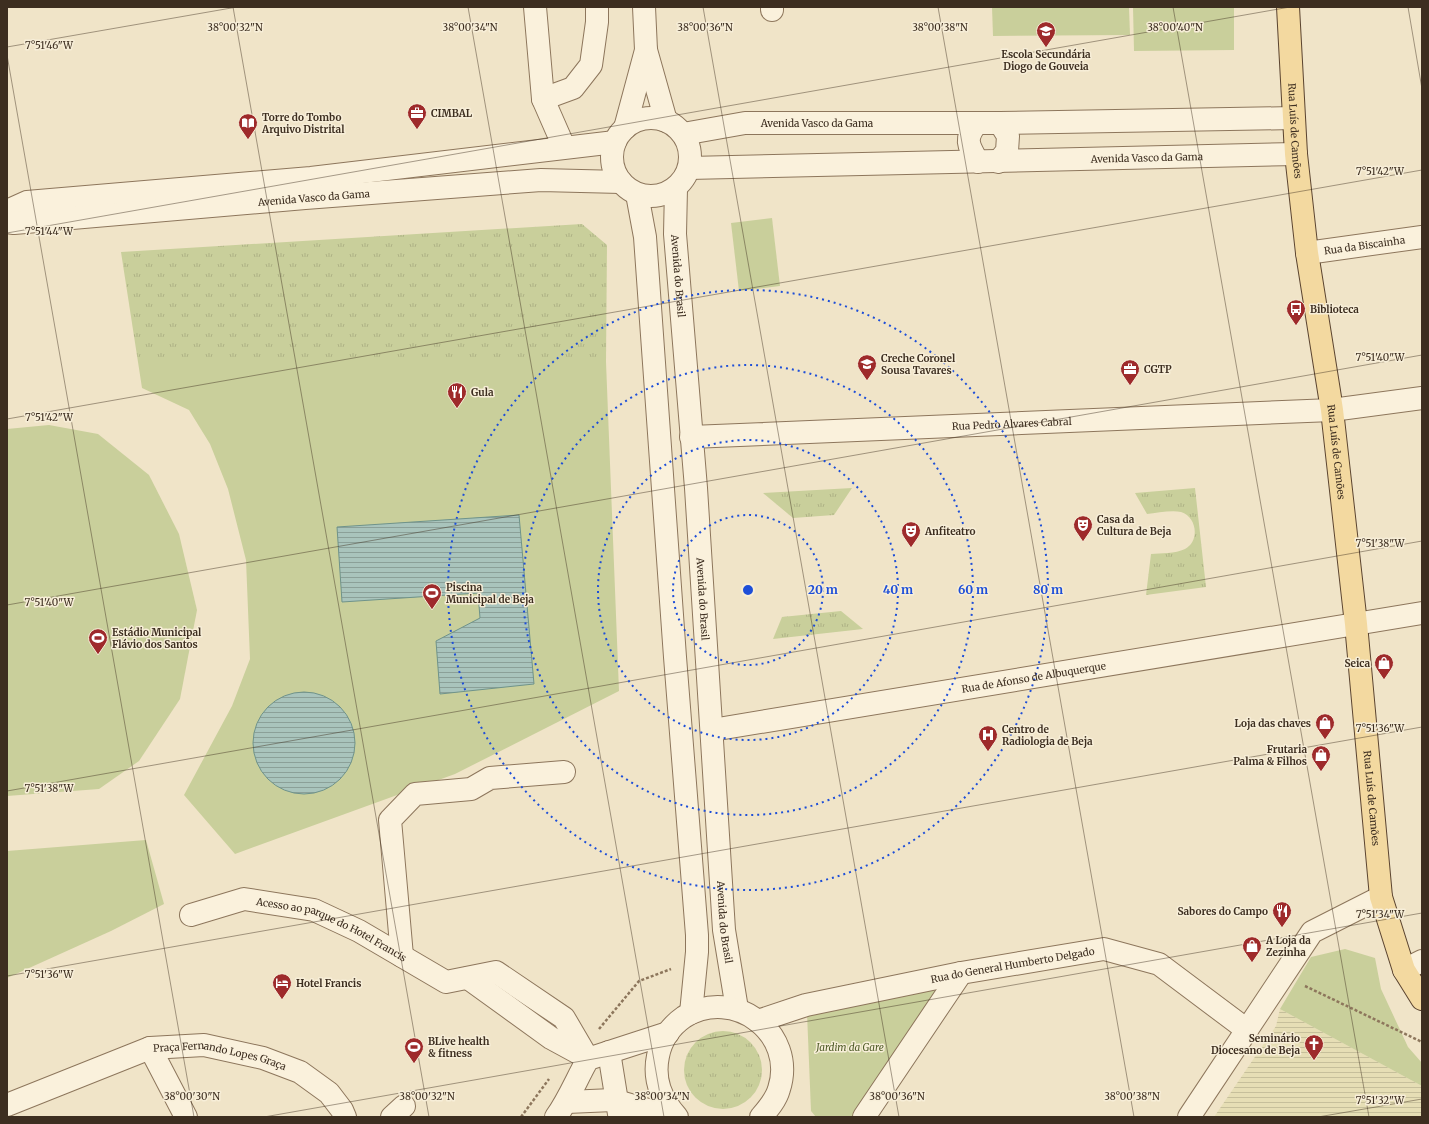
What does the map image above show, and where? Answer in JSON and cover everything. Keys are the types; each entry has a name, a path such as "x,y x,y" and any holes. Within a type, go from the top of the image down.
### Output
{"main road":[{"name":"Rua Luís de Camões","path":"1288,7 1296,154 1307,253 1332,410 1356,624 1381,897 1413,965 1422,1000"}],"street":[{"path":"535,7 543,99 564,148"},
{"path":"543,99 573,88 591,65 598,22 596,7"},
{"path":"644,7 646,50 666,121"},
{"path":"620,135 634,122 644,118 656,118 676,126 683,134 688,145 690,156 689,168 684,179 676,188 667,194 647,197 629,188 615,173 612,163 612,152 620,135 646,50"},
{"name":"Avenida Vasco da Gama","path":"683,134 745,123 1000,123 1293,118"},
{"path":"977,122 969,133 969,146 988,162 1008,151 1008,136 1000,123"},
{"name":"Avenida Vasco da Gama","path":"7,211 27,202 311,178 564,148 620,135"},
{"name":"Avenida Vasco da Gama","path":"689,168 1296,154"},
{"name":"Avenida Vasco da Gama","path":"7,222 14,223 305,198 541,180 629,188"},
{"path":"629,188 645,237 674,658 697,935 697,952 691,1013"},
{"name":"Avenida do Brasil","path":"676,188 676,234 712,730 724,930 737,1009"},
{"name":"Rua da Biscainha","path":"1307,253 1422,237"},
{"name":"Rua Pedro Alvares Cabral","path":"691,437 1332,410 1422,398"},
{"name":"Rua de Afonso de Albuquerque","path":"712,730 1422,613"},
{"path":"402,956 390,820 415,794 472,789 490,778 564,772"},
{"path":"1190,1117 1312,932 1381,897"},
{"name":"Acesso ao parque do Hotel Francis","path":"191,915 244,899 314,910 359,931 446,982 468,978 551,1038 580,1051"},
{"name":"Rua do General Humberto Delgado","path":"758,1021 806,1005 961,973 1104,949 1159,964 1247,1030"},
{"path":"864,1117 961,973"},
{"path":"677,1117 666,1104 658,1087 656,1068 659,1050 668,1033 678,1021 691,1013 705,1008 721,1006 737,1009 758,1021 771,1034 780,1052 782,1070 779,1089 771,1106 761,1117"},
{"path":"668,1033 609,1052 580,1051 576,1080 561,1110 618,1109 672,1117"},
{"name":"Praça Fernando Lopes Graça","path":"186,1117 150,1048 204,1045 263,1058 300,1072 329,1093 342,1110 345,1117"},
{"path":"7,1106 150,1048"},
{"path":"609,1052 618,1109"},
{"path":"779,1089 784,1117"}],"path":[{"path":"521,1117 538,1092 603,1026 639,981 674,968"},
{"path":"1283,975 1422,1042"}],"shaded area":[{"name":"Seminário Diocesano de Beja","path":"1280,1009 1422,1086 1422,1117 1214,1117 1276,1026"}],"green space":[{"path":"992,7 1129,7 1130,35 993,36"},
{"path":"1133,7 1234,7 1234,50 1134,51"},
{"path":"772,218 780,286 739,291 731,223"},
{"path":"582,224 607,245 606,362 138,362 121,252"},
{"name":"Piscina Municipal de Beja","path":"138,362 606,362 619,691 455,774 235,854 184,795 232,706 250,659 246,560 228,489 210,444 189,410 142,388"},
{"name":"Estádio Municipal Flávio dos Santos","path":"49,425 98,434 149,475 179,534 197,610 180,699 139,761 99,789 7,796 7,429"},
{"path":"852,488 834,515 793,518 763,493"},
{"path":"1195,488 1206,587 1146,595 1151,554 1172,553 1185,549 1193,541 1195,529 1190,519 1181,512 1168,511 1147,514 1135,493"},
{"path":"841,611 863,629 773,639 782,617"},
{"path":"146,840 164,904 111,931 7,978 7,851"},
{"path":"1345,949 1375,958 1381,989 1408,1047 1422,1063 1422,1086 1280,1009 1311,957"},
{"name":"Jardim da Gare","path":"938,989 855,1117 816,1117 811,1111 807,1013"},
{"path":"723,1031 738,1034 751,1042 759,1055 762,1070 759,1085 751,1098 738,1106 723,1109 708,1106 695,1098 687,1085 684,1070 687,1055 695,1042 708,1034"}],"water":[{"path":"519,515 534,684 440,694 436,641 480,618 478,593 342,602 337,527"},
{"path":"304,692 324,696 332,700 340,707 347,715 351,723 355,743 351,763 347,771 340,779 332,786 324,790 304,794 284,790 276,786 268,779 261,771 257,763 253,743 257,723 261,715 268,707 276,700 284,696"}],"place":[{"name":"Escola Secundária Diogo de Gouveia","path":"1046,48"},
{"name":"CIMBAL","path":"417,130"},
{"name":"Torre do Tombo Arquivo Distrital","path":"248,140"},
{"name":"Biblioteca","path":"1296,326"},
{"name":"Creche Coronel Sousa Tavares","path":"867,381"},
{"name":"CGTP","path":"1130,386"},
{"name":"Gula","path":"457,409"},
{"name":"Casa da Cultura de Beja","path":"1083,542"},
{"name":"Anfiteatro","path":"911,548"},
{"name":"Piscina Municipal de Beja","path":"432,610"},
{"name":"Estádio Municipal Flávio dos Santos","path":"98,655"},
{"name":"Seica","path":"1384,680"},
{"name":"Loja das chaves","path":"1325,740"},
{"name":"Centro de Radiologia de Beja","path":"988,752"},
{"name":"Frutaria Palma & Filhos","path":"1321,772"},
{"name":"Sabores do Campo","path":"1282,928"},
{"name":"A Loja da Zezinha","path":"1252,963"},
{"name":"Hotel Francis","path":"282,1000"},
{"name":"Seminário Diocesano de Beja","path":"1314,1061"},
{"name":"BLive health & fitness","path":"414,1064"}]}
